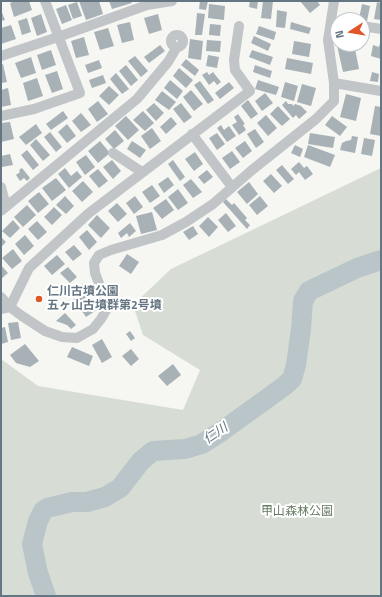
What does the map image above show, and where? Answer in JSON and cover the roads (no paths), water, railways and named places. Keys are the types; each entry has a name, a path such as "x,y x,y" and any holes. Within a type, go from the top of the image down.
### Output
{"street":[{"path":"1,116 34,109 80,93 45,1"},
{"path":"1,56 147,5 172,1"},
{"path":"334,1 334,12"},
{"path":"5,308 29,268 88,213 250,91 235,70 234,60 239,26"},
{"path":"370,27 381,29"},
{"path":"1,297 5,308 22,316 45,331 62,337 77,338 93,328 101,319 108,307 95,273 94,263 99,255 162,235 186,222 213,204 252,170 316,119 334,101 334,83 328,40 330,34"},
{"path":"3,208 137,99 168,62 177,48"},
{"path":"334,83 381,91"},
{"path":"192,134 232,187"},
{"path":"113,153 142,172"},
{"path":"1,187 3,208"}],"waterway":[{"name":"仁川","path":"46,596 38,573 32,544 38,521 43,511 47,508 72,502 87,502 105,497 120,488 141,461 153,451 185,449 202,444 283,387 292,379 296,365 303,301 309,291 357,268 381,260"}],"place":[{"name":"仁川古墳公園 五ヶ山古墳群第2号墳","path":"39,299"}],"park label":[{"name":"甲山森林公園","path":"297,512"}]}
